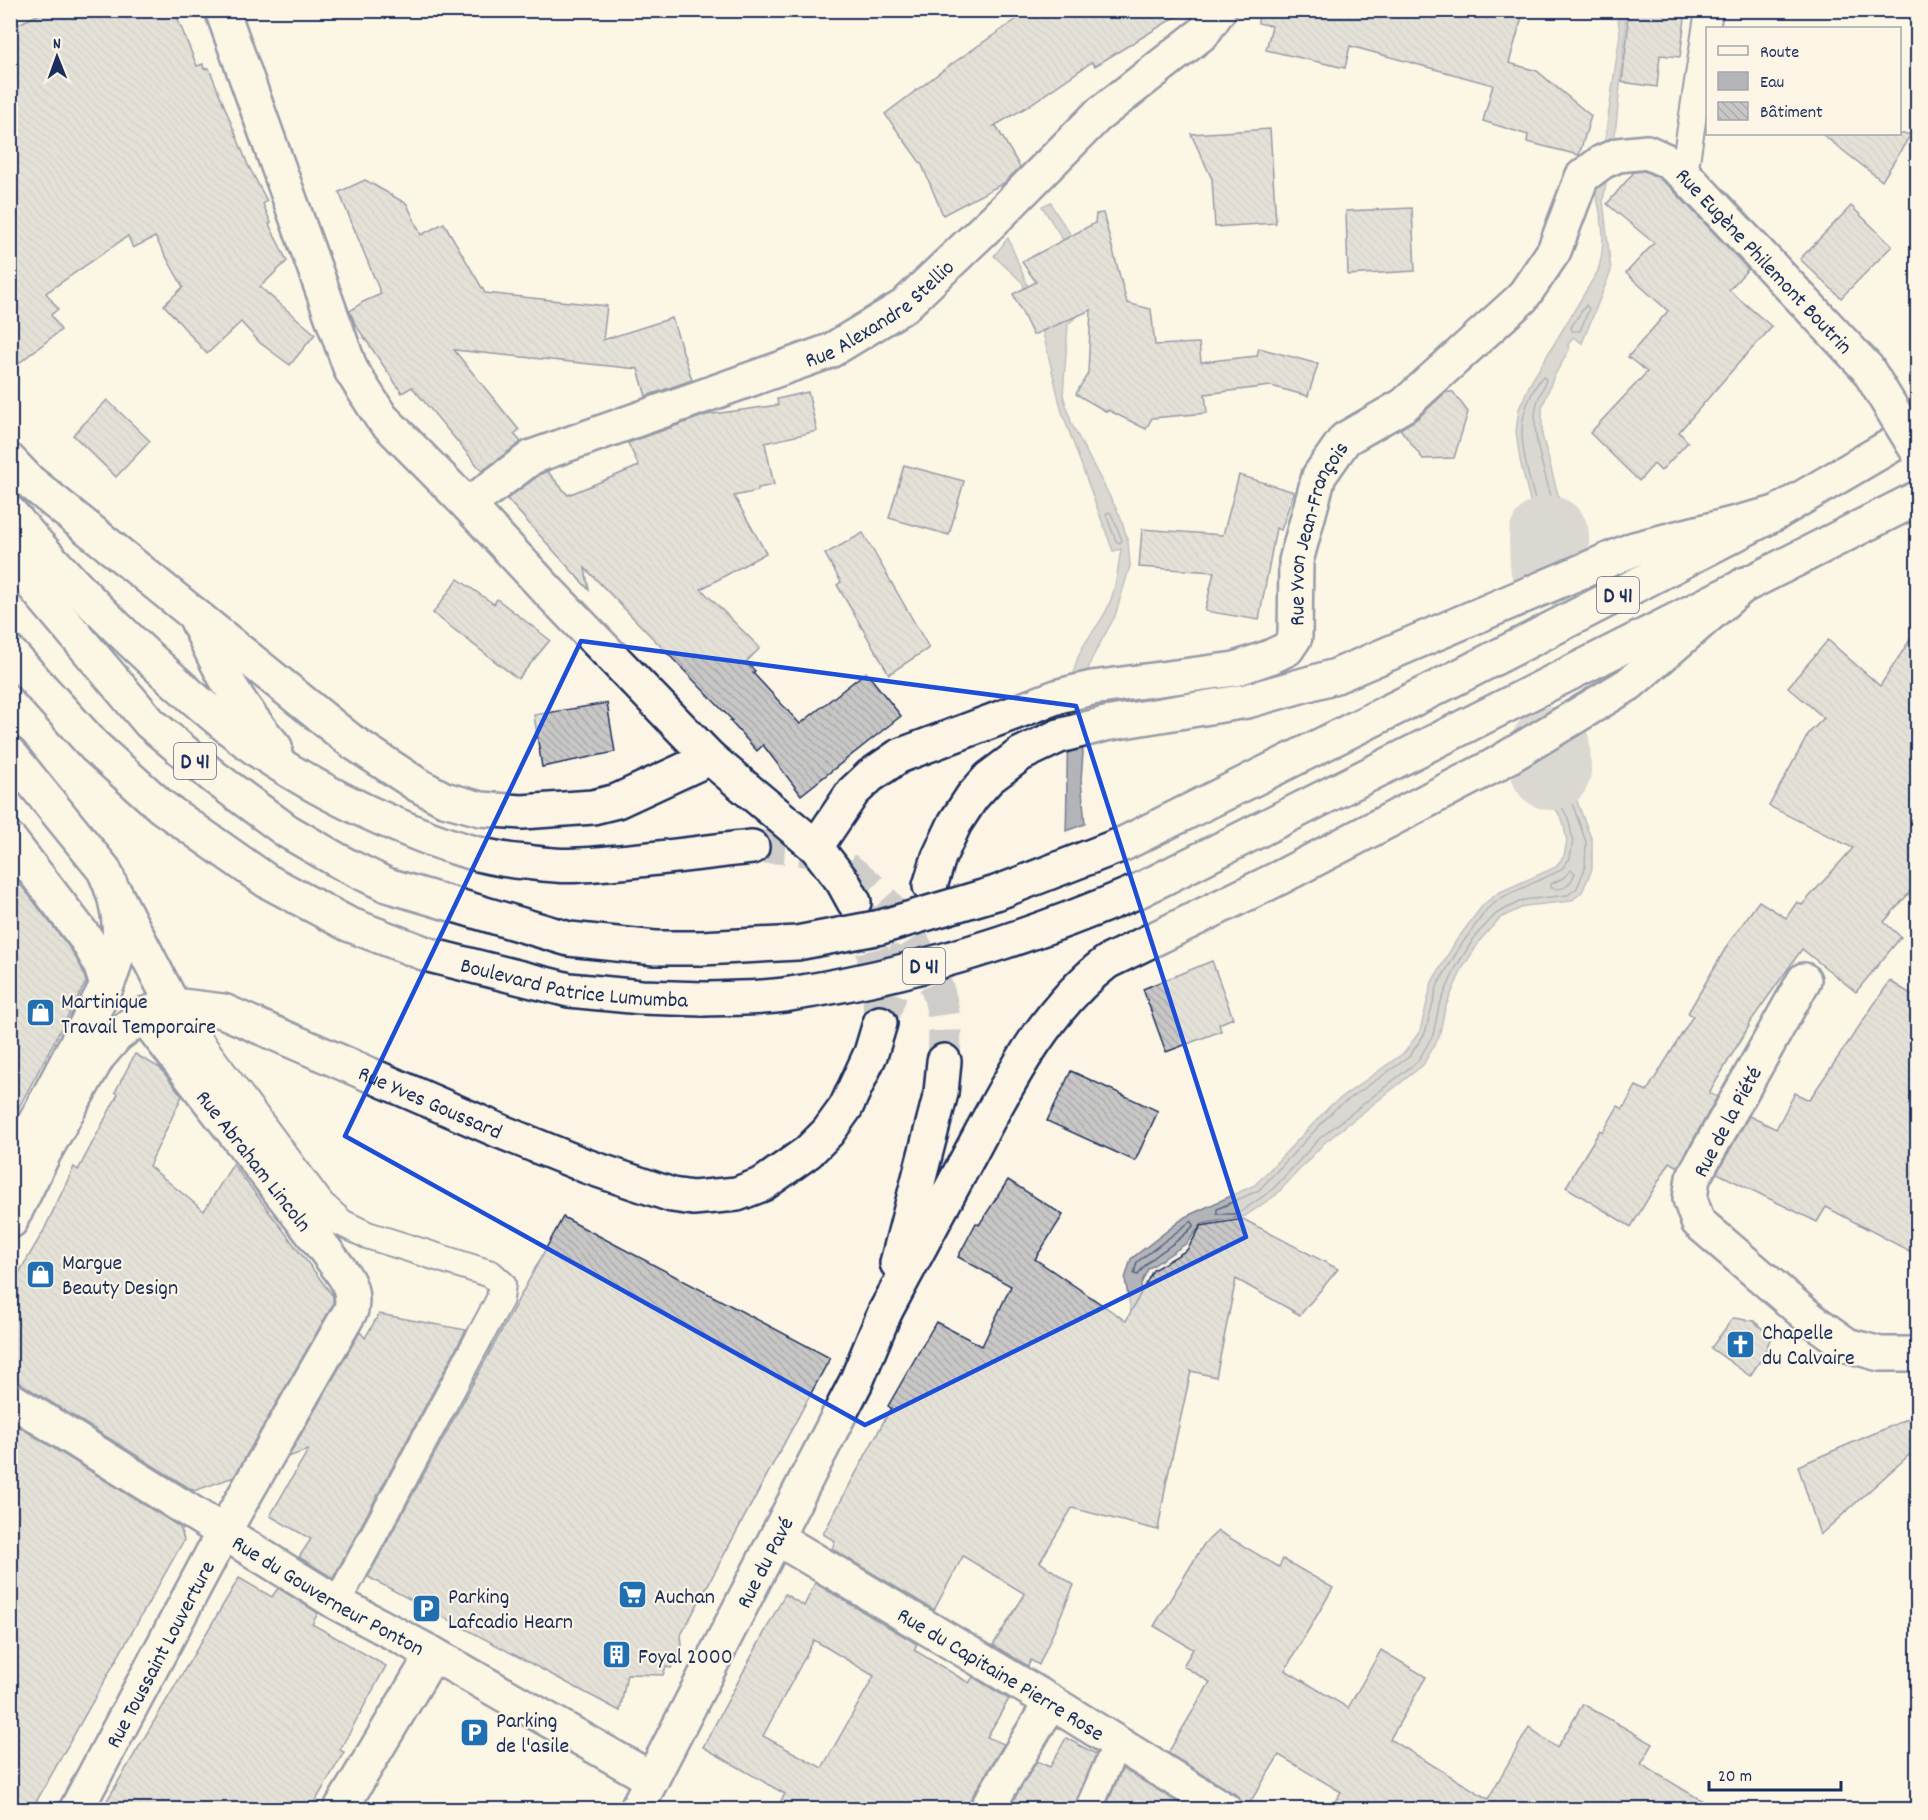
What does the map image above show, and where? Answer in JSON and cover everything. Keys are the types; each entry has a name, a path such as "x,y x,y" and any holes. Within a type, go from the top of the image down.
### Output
{"main road":[{"path":"222,10 351,370 381,417 710,758 816,847 843,882 854,902"},
{"name":"Rue Alexandre Stellio","path":"468,505 532,457 830,351 903,306 1097,116 1203,33 1219,10"},
{"name":"Rue Yvon Jean-François","path":"816,847 853,792 870,776 899,756 1059,696 1092,688 1235,669 1287,649 1295,636 1296,561 1319,476 1345,439 1404,405 1522,298 1554,251 1582,177 1602,162 1618,155 1647,152 1667,161 1684,174"},
{"name":"Rue Eugène Philemont Boutrin","path":"1684,174 1867,368 1905,448"},
{"name":"D 41","path":"1776,513 1905,448"},
{"path":"20,471 351,741 444,799 480,809 522,812 593,807 617,801 710,758"},
{"name":"D 41","path":"1745,584 1917,498"},
{"path":"10,513 54,565 159,668 259,751 335,797 423,836 469,852 523,862 578,866 752,847"},
{"path":"930,886 939,857 955,823 972,797 989,778 1021,754 1059,736 1105,724 1247,701 1336,676 1634,549 1776,513"},
{"name":"Boulevard Patrice Lumumba","path":"10,558 150,723 214,777 287,831 344,864 387,885 431,900 569,939 655,948 702,948 797,943 881,927 996,893 1123,844 1469,672 1776,513"},
{"path":"885,1312 994,1111 1032,1047 1061,1005 1091,975 1107,962 1281,877 1505,759 1629,684 1745,584"},
{"name":"Boulevard Patrice Lumumba","path":"10,652 94,746 162,807 267,880 348,924 429,955 569,990 641,997 703,999 788,995 952,959 1065,922 1136,892 1745,584"},
{"path":"194,614 231,691 260,730 302,778"},
{"path":"10,754 105,870 173,1005"},
{"path":"14,849 87,940 99,961 107,986"},
{"path":"11,1222 23,1145 115,967 119,951 120,917 115,893"},
{"name":"Rue de la Piété","path":"1804,980 1694,1178 1690,1199 1698,1222 1812,1320 1847,1345 1880,1354 1917,1352"},
{"name":"Rue Yves Goussard","path":"11,1222 44,1153 98,1057 116,1036 142,1015 173,1005 223,1011 586,1166 672,1195 693,1198 737,1194 763,1184 808,1152 828,1132 846,1107 871,1053 880,1023"},
{"name":"Rue Abraham Lincoln","path":"142,1015 351,1286 353,1297 351,1310"},
{"path":"885,1312 937,1110 944,1061"},
{"name":"Rue Toussaint Louverture","path":"76,1809 223,1533 351,1310"},
{"name":"Rue du Pavé","path":"647,1799 707,1669 856,1382 885,1312"},
{"name":"Rue du Gouverneur Ponton","path":"10,1400 338,1604 433,1654 647,1799"},
{"name":"Rue du Capitaine Pierre Rose","path":"777,1538 1052,1702 1225,1809"},
{"path":"340,1809 433,1654"},
{"path":"986,1809 1052,1702"}],"lane":[{"name":"Rue Eugène Philemont Boutrin","path":"1706,27 1709,10"},
{"name":"Rue Eugène Philemont Boutrin","path":"1684,174 1706,30"},
{"path":"173,1005 321,1204 342,1223 366,1235 491,1274 502,1284 500,1299 338,1604"},
{"path":"1088,1809 1118,1743"}],"highlighted area":[{"path":"581,641 1076,706 1246,1237 865,1425 345,1136"}],"water":[{"path":"1617,11 1624,11 1626,27 1614,145 1604,146 1620,34"},
{"path":"1608,172 1603,200 1611,271 1582,343 1573,337 1568,345 1569,350 1553,378 1542,408 1542,435 1561,506 1564,535 1539,537 1520,460 1516,431 1519,409 1530,384 1598,271 1603,237 1594,184"},
{"path":"1051,202 1054,210 1108,290 1068,324 1063,395 1072,425 1120,516 1128,541 1130,566 1115,616 1091,660 1084,683 1080,721 1083,753 1081,780 1085,824 1066,831 1068,727 1075,667 1081,650 1111,600 1121,549 1113,551 1062,412 1042,329 1022,282 994,256 1008,238 1040,316 1093,288 1042,206"},
{"path":"1566,765 1570,783 1592,841 1592,869 1582,892 1571,901 1525,906 1500,918 1481,939 1462,969 1445,1008 1439,1037 1423,1065 1324,1143 1276,1195 1245,1216 1202,1224 1187,1243 1148,1269 1141,1284 1150,1350 1135,1334 1125,1279 1131,1259 1185,1217 1255,1185 1331,1105 1405,1052 1420,1031 1432,982 1456,941 1483,905 1498,893 1556,867 1564,856 1567,841 1563,821 1537,777"}],"building":[{"path":"48,10 174,10 197,66 203,64 204,69 209,68 248,165 267,201 263,204 271,223 269,224 287,261 260,287 315,334 290,365 260,343 241,322 207,354 164,305 183,287 155,237 133,248 128,236 46,293 58,309 51,315 61,330 10,370 10,28"},
{"path":"1030,10 1187,10 1095,66 1092,62 1025,108 994,126 1020,167 1004,183 943,215 922,165 885,114 946,68"},
{"path":"1259,10 1524,10 1509,63 1537,71 1591,116 1579,155 1527,142 1528,135 1483,121 1493,85 1350,46 1345,68 1266,50 1272,26 1258,23"},
{"path":"1626,10 1686,10 1680,57 1660,55 1657,87 1622,82 1628,28"},
{"path":"1270,129 1276,223 1215,227 1212,179 1191,134"},
{"path":"1911,134 1882,181 1823,135"},
{"path":"1644,171 1657,177 1671,188 1748,269 1729,290 1772,327 1679,432 1688,442 1661,471 1654,464 1639,481 1590,433 1647,372 1628,357 1668,311 1626,273 1654,243 1607,204 1634,172"},
{"path":"365,180 407,204 421,235 444,223 485,293 607,306 603,340 672,318 692,380 646,396 638,369 454,350 519,430 514,434 521,442 482,471 412,387 402,393 355,324 350,311 381,294 339,192"},
{"path":"1851,206 1892,246 1841,298 1800,259"},
{"path":"1412,208 1415,271 1348,275 1346,211"},
{"path":"1103,213 1127,303 1151,309 1155,345 1199,343 1201,362 1257,356 1259,348 1318,364 1308,396 1271,386 1205,394 1207,413 1152,418 1146,429 1108,410 1107,412 1076,394 1088,373 1091,310 1033,335 1013,294 1036,282 1022,262 1095,223 1096,214"},
{"path":"808,392 817,431 765,443 774,485 734,496 766,553 701,589 760,648 746,662 755,671 753,673 800,724 866,672 901,716 801,795 763,745 757,751 730,721 732,720 585,568 589,590 507,499 547,471 568,495 639,466 628,443 706,415 778,405 777,399"},
{"path":"1446,392 1453,392 1468,412 1454,458 1423,459 1400,429 1417,419"},
{"path":"107,400 150,441 116,477 73,435"},
{"path":"904,465 964,481 949,535 889,518"},
{"path":"1239,475 1294,492 1281,530 1276,528 1259,620 1205,611 1214,572 1139,567 1142,529 1223,535"},
{"path":"863,533 929,648 889,674 837,585 841,582 825,554"},
{"path":"458,579 494,604 497,599 550,640 518,679 433,613"},
{"path":"1917,629 1917,884 1884,922 1901,937 1856,992 1802,949 1748,1025 1709,1093 1717,1097 1678,1167 1670,1162 1631,1227 1566,1187 1580,1163 1600,1130 1603,1132 1618,1106 1623,1109 1636,1086 1647,1091 1693,1016 1688,1013 1728,944 1759,901 1786,918 1797,902 1802,905 1853,848 1769,806 1809,733 1824,718 1788,687 1828,640 1880,686"},
{"path":"607,703 615,752 542,767 534,715"},
{"path":"10,871 72,951 86,982 10,1124"},
{"path":"1212,961 1233,1018 1219,1024 1221,1031 1166,1052 1143,989"},
{"path":"1890,981 1917,998 1917,1255 1826,1207 1817,1222 1717,1173 1749,1116 1776,1129 1795,1093 1809,1100"},
{"path":"135,1054 160,1068 182,1096 149,1166 204,1211 233,1164 333,1296 333,1304 234,1477 194,1491 20,1383 10,1380 10,1288 43,1232 74,1167 78,1170 118,1094 115,1092"},
{"path":"1071,1071 1158,1111 1135,1161 1047,1121"},
{"path":"1008,1180 1063,1215 1035,1259 1126,1321 1153,1270 1187,1250 1201,1226 1243,1219 1338,1269 1300,1315 1236,1279 1216,1377 1191,1371 1158,1530 1072,1508 1040,1562 1074,1585 1039,1665 1031,1660 1028,1666 993,1645 1025,1594 963,1556 934,1610 832,1549 835,1541 823,1534 891,1408 888,1406 936,1322 982,1346 1011,1286 958,1257 976,1223 979,1225"},
{"path":"563,1217 830,1358 681,1635 682,1645 671,1668 666,1667 663,1675 627,1674 620,1711 368,1577"},
{"path":"379,1314 466,1330 333,1578 299,1557 311,1539 270,1516 308,1450 288,1457 360,1332 365,1338"},
{"name":"Chapelle du Calvaire","path":"1733,1318 1754,1321 1771,1337 1764,1355 1750,1376 1711,1348"},
{"path":"1917,1415 1917,1448 1820,1535 1798,1466"},
{"path":"10,1421 180,1527 184,1540 32,1809 10,1809"},
{"path":"1218,1531 1279,1567 1283,1559 1333,1588 1285,1670 1348,1708 1381,1650 1426,1677 1390,1739 1488,1799 1529,1727 1557,1748 1583,1704 1653,1744 1641,1764 1716,1809 1330,1809 1341,1792 1279,1755 1244,1809 1235,1794 1168,1753 1210,1682 1183,1666 1193,1649 1154,1626 1204,1544"},
{"path":"239,1578 272,1597 278,1588 318,1613 312,1624 386,1666 340,1750 344,1752 319,1795 310,1809 102,1809"},
{"path":"815,1583 917,1644 914,1650 969,1683 973,1677 1009,1699 987,1737 1004,1744 970,1800 967,1809 776,1809 785,1794 703,1747 785,1594 804,1606","holes":["814,1640 874,1676 822,1768 763,1736"]},
{"path":"1066,1738 1096,1754 1073,1809 1008,1809 1037,1761 1050,1767"},
{"path":"1122,1769 1127,1771 1189,1809 1105,1809"}],"waterway":[{"path":"1549,536 1550,565"},
{"path":"1550,747 1551,770"}],"tunnel":[{"path":"752,847 792,848 815,853 850,871 879,896 914,943 940,996 944,1017 944,1061"},
{"path":"855,904 862,918 875,962 880,1023"},
{"path":"880,1023 907,949"}],"place":[{"name":"Martinique Travail Temporaire","path":"40,1013"},
{"name":"Margue Beauty Design","path":"41,1274"},
{"name":"Chapelle du Calvaire","path":"1741,1344"},
{"name":"Auchan","path":"633,1595"},
{"name":"Parking Lafcadio Hearn","path":"427,1608"},
{"name":"Foyal 2000","path":"617,1655"},
{"name":"Parking de l'asile","path":"475,1732"}]}
